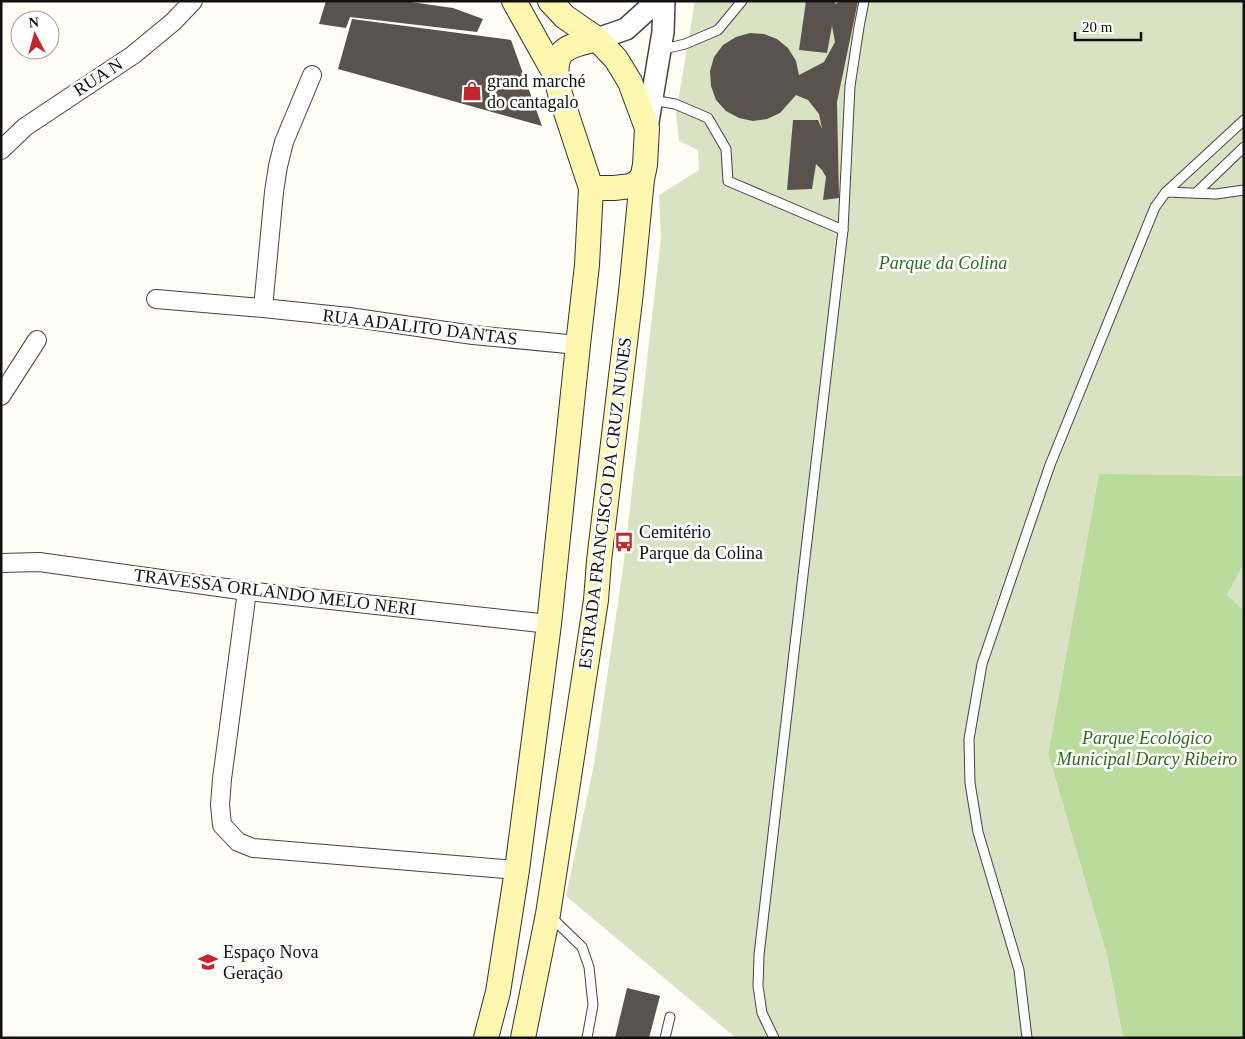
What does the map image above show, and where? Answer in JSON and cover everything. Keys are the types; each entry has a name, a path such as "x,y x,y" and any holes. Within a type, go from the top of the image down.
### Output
{"main road":[{"path":"486,1038 498,992 517,870 549,624 587,265 591,188 560,94 556,76 514,1"},
{"name":"ESTRADA FRANCISCO DA CRUZ NUNES","path":"523,1038 548,914 596,600 598,561 631,292 645,165 647,128 630,82 616,59 597,39 565,17 550,1"},
{"path":"556,76 558,58 562,52 578,44 597,39"},
{"path":"591,188 631,186 642,180"}],"street":[{"name":"RUA N","path":"1,150 25,127 133,55 173,22 193,1"},
{"path":"597,39 626,29 647,10 652,1"},
{"path":"647,128 663,32 664,1"},
{"path":"263,308 278,166 284,142 312,75"},
{"name":"RUA ADALITO DANTAS","path":"156,299 349,317 473,335 578,345"},
{"path":"1,396 37,340"},
{"name":"TRAVESSA ORLANDO MELO NERI","path":"1,563 40,562 247,591 549,624"},
{"path":"247,591 220,804 222,824 233,838 253,848 517,870"}],"lane":[{"path":"660,50 684,44 718,30 742,1"},
{"path":"774,1038 762,1013 758,986 759,955 843,230 850,86 858,27 864,1"},
{"path":"652,100 675,104 708,118 726,149 728,182 843,230"},
{"path":"1027,1038 1020,970 978,832 970,783 968,740 982,664 1050,464 1155,207 1166,192 1244,120"},
{"path":"1196,193 1244,147"},
{"path":"1166,192 1216,194 1244,190"},
{"path":"548,914 582,947 589,967 593,1005 587,1038"},
{"path":"665,1038 670,1017"}],"green space":[{"name":"Parque da Colina","path":"695,1 1244,1 1244,476 1099,474 1048,754 1107,956 1123,1038 736,1038 566,896 594,765 623,569 661,239 659,195 699,170 698,150 679,141 676,113"},
{"name":"Parque Ecológico Municipal Darcy Ribeiro","path":"1099,473 1244,476 1244,564 1227,595 1244,610 1244,1038 1123,1038 1107,956 1048,754"},
{"path":"1244,564 1244,610 1227,595"}],"building":[{"path":"326,1 404,1 453,8 483,19 477,32 350,17 346,28 319,24"},
{"path":"806,1 835,1 835,4 842,1 858,1 837,102 839,198 823,200 826,177 816,164 812,189 787,190 793,120 818,120 822,129 819,114 808,100 796,95 780,113 767,119 753,121 739,118 726,111 716,100 711,86 710,71 714,57 723,45 736,37 750,33 764,34 777,39 788,48 796,61 799,75 824,62 835,42 832,26 827,53 799,50"},
{"name":"grand marché do cantagalo","path":"352,19 511,40 542,126 338,69"},
{"path":"627,988 660,996 649,1038 615,1038"}],"place":[{"name":"grand marché do cantagalo","path":"472,91"},
{"name":"Cemitério Parque da Colina","path":"624,542"},
{"name":"Espaço Nova Geração","path":"208,962"}]}
